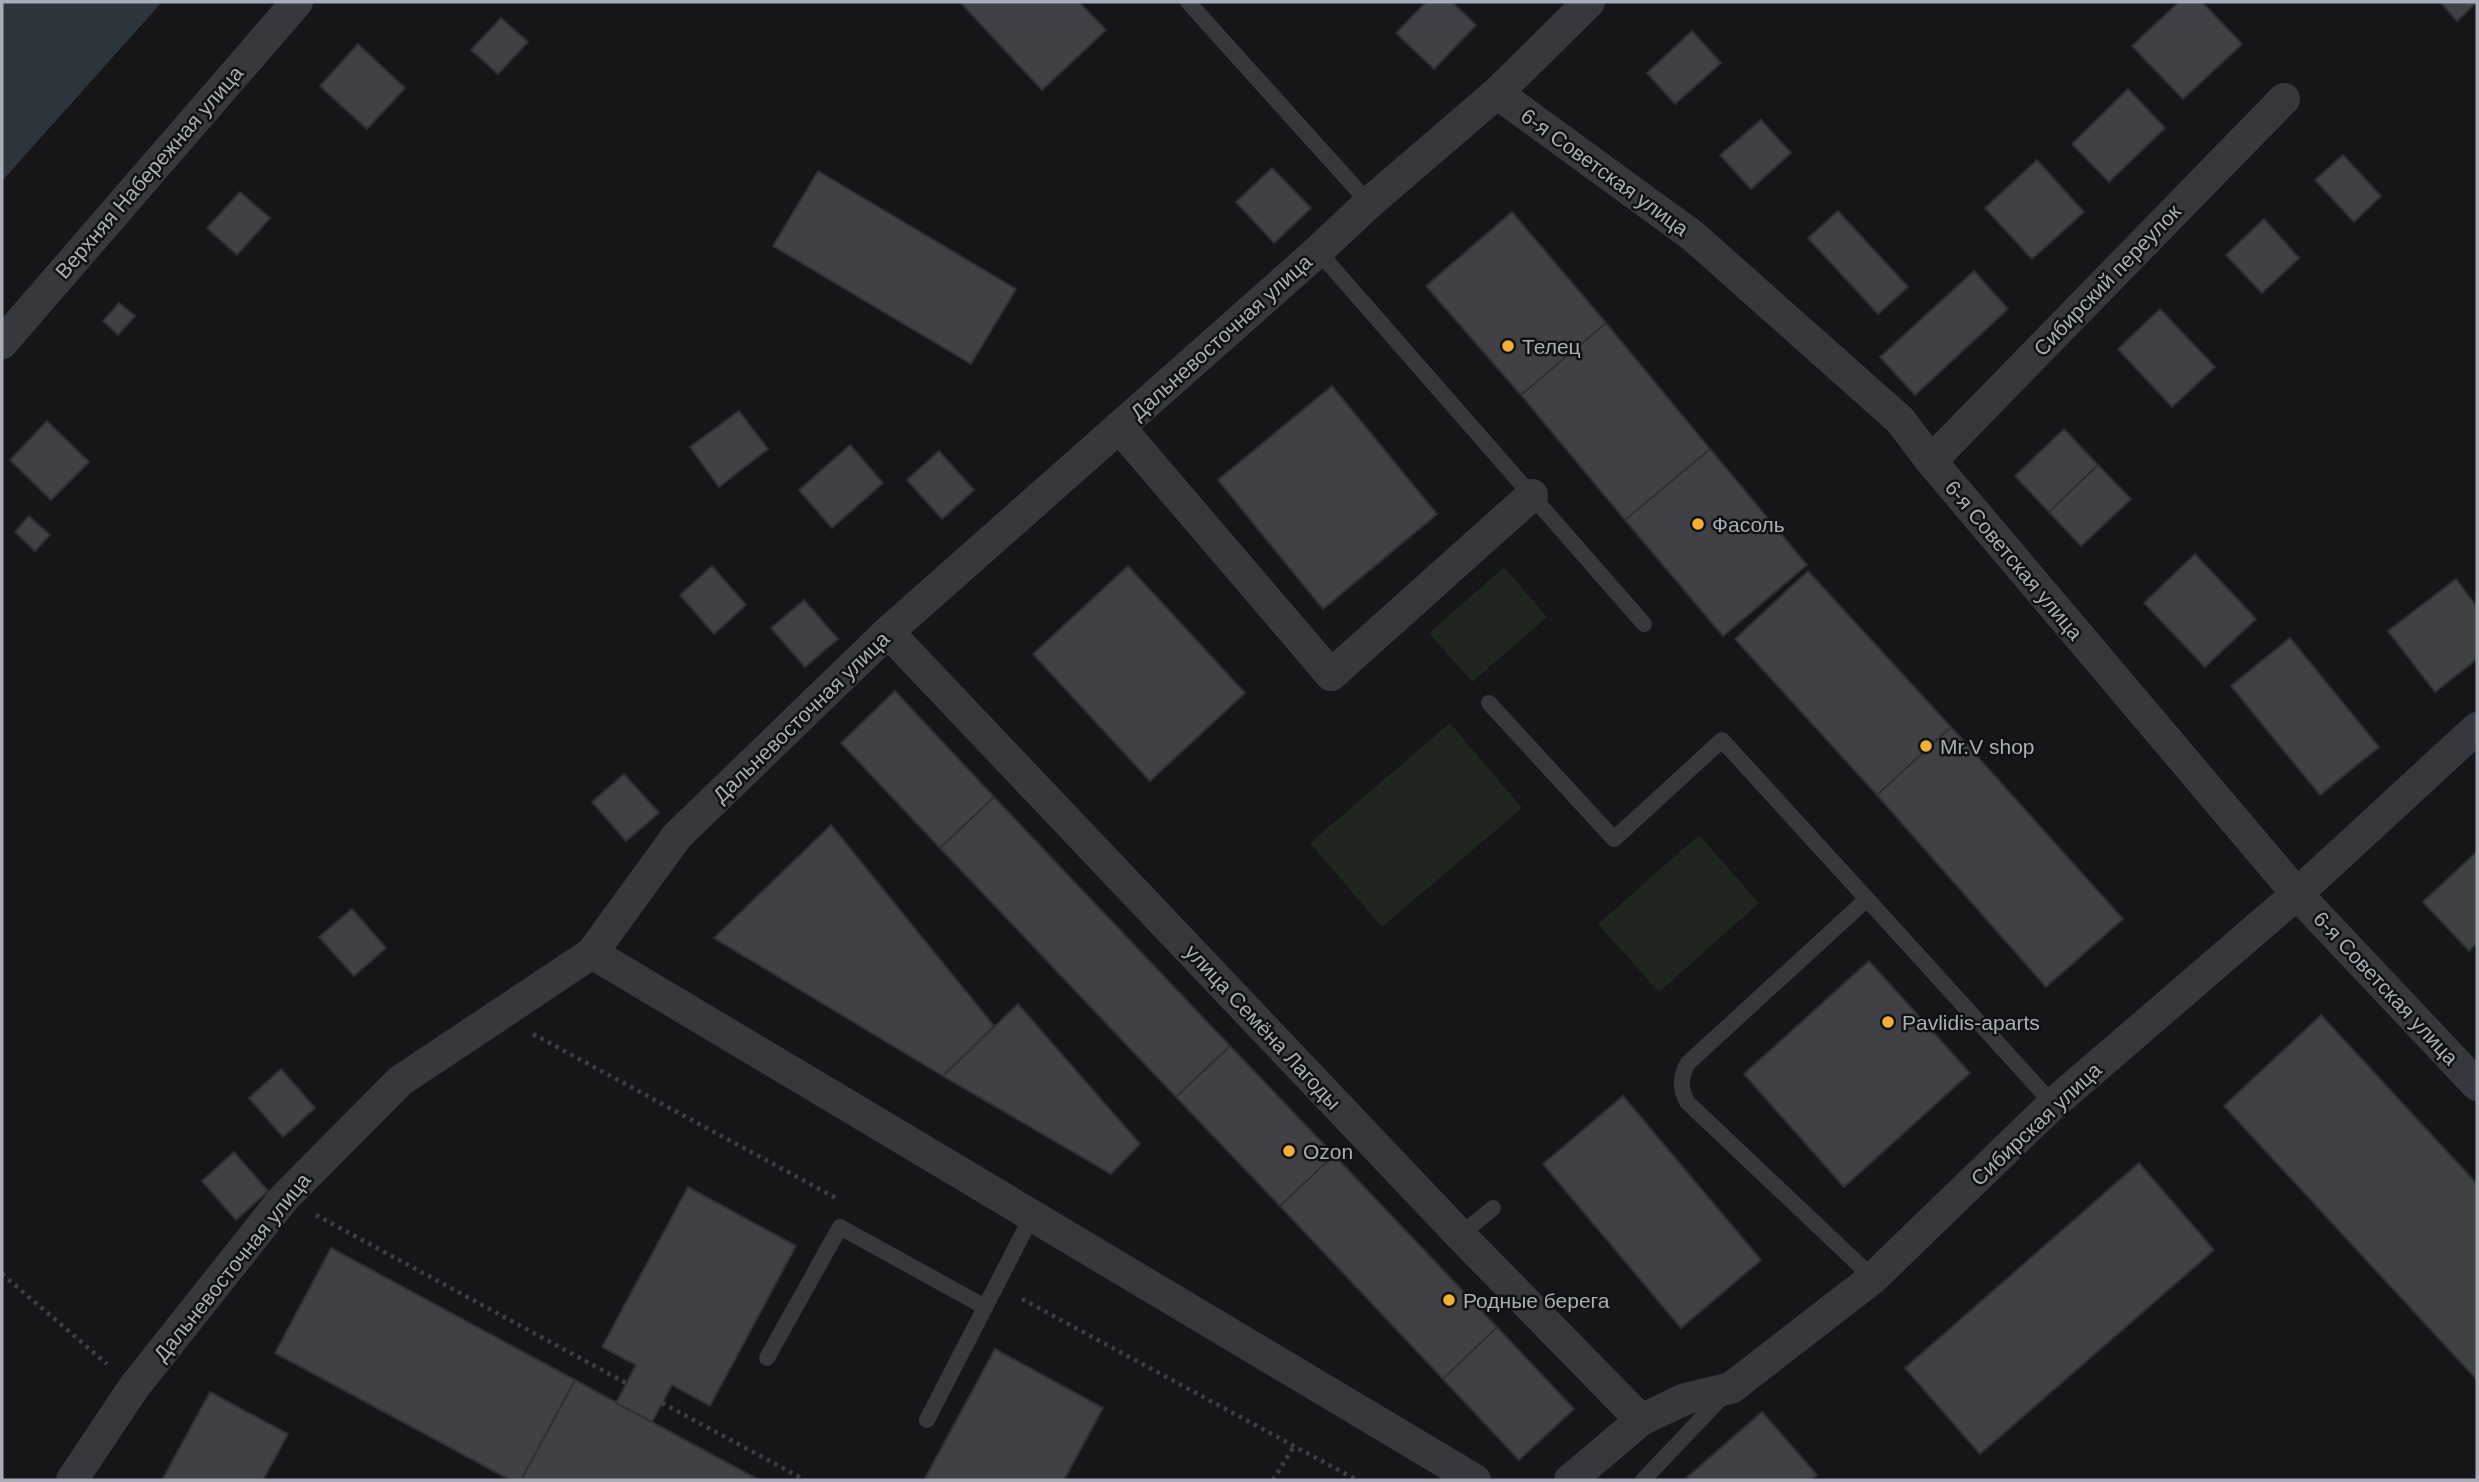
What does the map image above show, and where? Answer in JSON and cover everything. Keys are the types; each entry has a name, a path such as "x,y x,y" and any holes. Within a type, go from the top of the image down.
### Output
{"street":[{"name":"Верхняя Набережная улица","path":"2,343 297,2"},
{"name":"Дальневосточная улица","path":"72,1480 134,1387 284,1198 400,1081 592,953 677,836 888,632 1369,203 1497,93 1589,2"},
{"name":"6-я Советская улица","path":"1497,93 1693,236 1900,420 1931,461 2297,894 2477,1085"},
{"name":"Сибирский переулок","path":"1931,461 2284,99"},
{"path":"1119,427 1331,675 1532,495"},
{"name":"улица Семёна Лагоды","path":"888,632 1460,1235 1641,1420"},
{"name":"Сибирская улица","path":"1570,1480 1641,1420 1685,1399 1731,1388 1873,1278 2053,1104 2297,894 2477,729"},
{"path":"592,953 1475,1480"}],"lane":[{"path":"1188,2 1369,203"},
{"path":"1318,251 1644,624"},
{"path":"1489,703 1614,839 1722,740 2053,1104"},
{"path":"1867,899 1688,1063 1682,1073 1681,1083 1688,1102 1873,1278"},
{"path":"1460,1235 1493,1208"},
{"path":"927,1420 1032,1216"},
{"path":"767,1358 840,1227 985,1307"},
{"path":"1643,1480 1731,1388"}],"path":[{"path":"284,1198 626,1384"},
{"path":"2,1274 134,1387"},
{"path":"662,1403 805,1480"},
{"path":"1273,1480 1294,1446"}],"shaded area":[{"path":"2,2 162,2 2,181"},
{"path":"1504,567 1547,617 1472,682 1429,633"},
{"path":"1450,723 1522,808 1382,927 1310,843"},
{"path":"1699,835 1759,903 1659,992 1598,924"}],"building":[{"path":"960,2 1079,2 1106,30 1042,90"},
{"path":"1426,2 1452,2 1476,25 1434,69 1396,33"},
{"path":"2179,2 2202,2 2242,44 2183,99 2132,46"},
{"path":"2440,2 2477,2 2457,21"},
{"path":"501,18 528,42 498,74 471,50"},
{"path":"1692,31 1721,63 1675,104 1647,73"},
{"path":"358,44 405,88 367,129 320,86"},
{"path":"2128,89 2165,128 2109,182 2072,144"},
{"path":"1761,120 1791,153 1751,189 1720,155"},
{"path":"2343,155 2381,196 2354,222 2315,180"},
{"path":"2037,160 2084,212 2032,259 1985,208"},
{"path":"1272,168 1311,208 1274,243 1236,202"},
{"path":"818,171 1016,289 971,364 773,246"},
{"path":"240,192 270,218 237,255 207,228"},
{"path":"1838,211 1908,287 1878,314 1808,238"},
{"path":"1512,212 1606,323 1521,395 1426,286"},
{"path":"2264,219 2299,258 2262,293 2226,255"},
{"path":"1974,271 2008,309 1915,395 1880,357"},
{"path":"119,303 135,316 118,335 103,321"},
{"path":"2160,309 2215,367 2172,407 2118,349"},
{"path":"1606,323 1710,449 1625,520 1521,395"},
{"path":"1332,386 1437,514 1323,609 1218,480"},
{"path":"739,411 768,449 719,487 690,447"},
{"path":"47,421 89,462 51,500 10,460"},
{"path":"2064,429 2098,465 2049,512 2015,476"},
{"path":"850,445 883,483 832,528 799,490"},
{"path":"1710,449 1807,565 1723,636 1625,520"},
{"path":"939,451 974,490 942,519 907,480"},
{"path":"2098,465 2131,499 2081,546 2049,512"},
{"path":"29,516 50,535 35,551 15,532"},
{"path":"2195,554 2256,619 2205,667 2144,603"},
{"path":"712,566 746,605 714,634 680,595"},
{"path":"1128,566 1245,693 1150,781 1033,654"},
{"path":"1808,571 1951,727 1877,795 1735,639"},
{"path":"2456,579 2477,607 2477,659 2435,692 2388,631"},
{"path":"804,600 838,639 805,667 771,628"},
{"path":"2290,638 2379,747 2320,795 2231,686"},
{"path":"895,691 994,797 940,848 841,743"},
{"path":"1951,727 2123,919 2046,987 1877,795"},
{"path":"624,774 659,813 626,841 592,802"},
{"path":"994,797 1230,1046 1176,1097 940,848"},
{"path":"831,825 994,1026 943,1076 714,938"},
{"path":"2475,853 2477,943 2469,951 2423,902"},
{"path":"352,909 386,948 354,976 319,937"},
{"path":"1869,961 1970,1073 1844,1187 1744,1074"},
{"path":"1018,1004 1140,1144 1111,1174 943,1076"},
{"path":"2321,1015 2477,1184 2477,1380 2224,1106"},
{"path":"1230,1046 1334,1155 1280,1206 1176,1097"},
{"path":"281,1069 315,1108 283,1137 249,1098"},
{"path":"1623,1096 1761,1260 1681,1328 1543,1164"},
{"path":"234,1152 268,1191 236,1220 202,1181"},
{"path":"1334,1155 1497,1327 1443,1379 1280,1206"},
{"path":"2139,1163 2214,1250 1980,1454 1905,1368"},
{"path":"688,1187 796,1246 710,1406 672,1385 652,1422 616,1403 636,1365 602,1347"},
{"path":"331,1248 575,1380 521,1480 510,1480 275,1353"},
{"path":"1497,1327 1574,1409 1519,1460 1443,1379"},
{"path":"995,1349 1103,1408 1064,1480 924,1480"},
{"path":"575,1380 652,1422 759,1480 521,1480"},
{"path":"210,1392 288,1434 263,1480 162,1480"},
{"path":"1762,1412 1817,1475 1811,1480 1684,1480"}],"place":[{"name":"Телец","path":"1508,346"},
{"name":"Фасоль","path":"1698,524"},
{"name":"Mr.V shop","path":"1926,746"},
{"name":"Pavlidis-aparts","path":"1888,1022"},
{"name":"Ozon","path":"1289,1151"},
{"name":"Родные берега","path":"1449,1300"}]}
